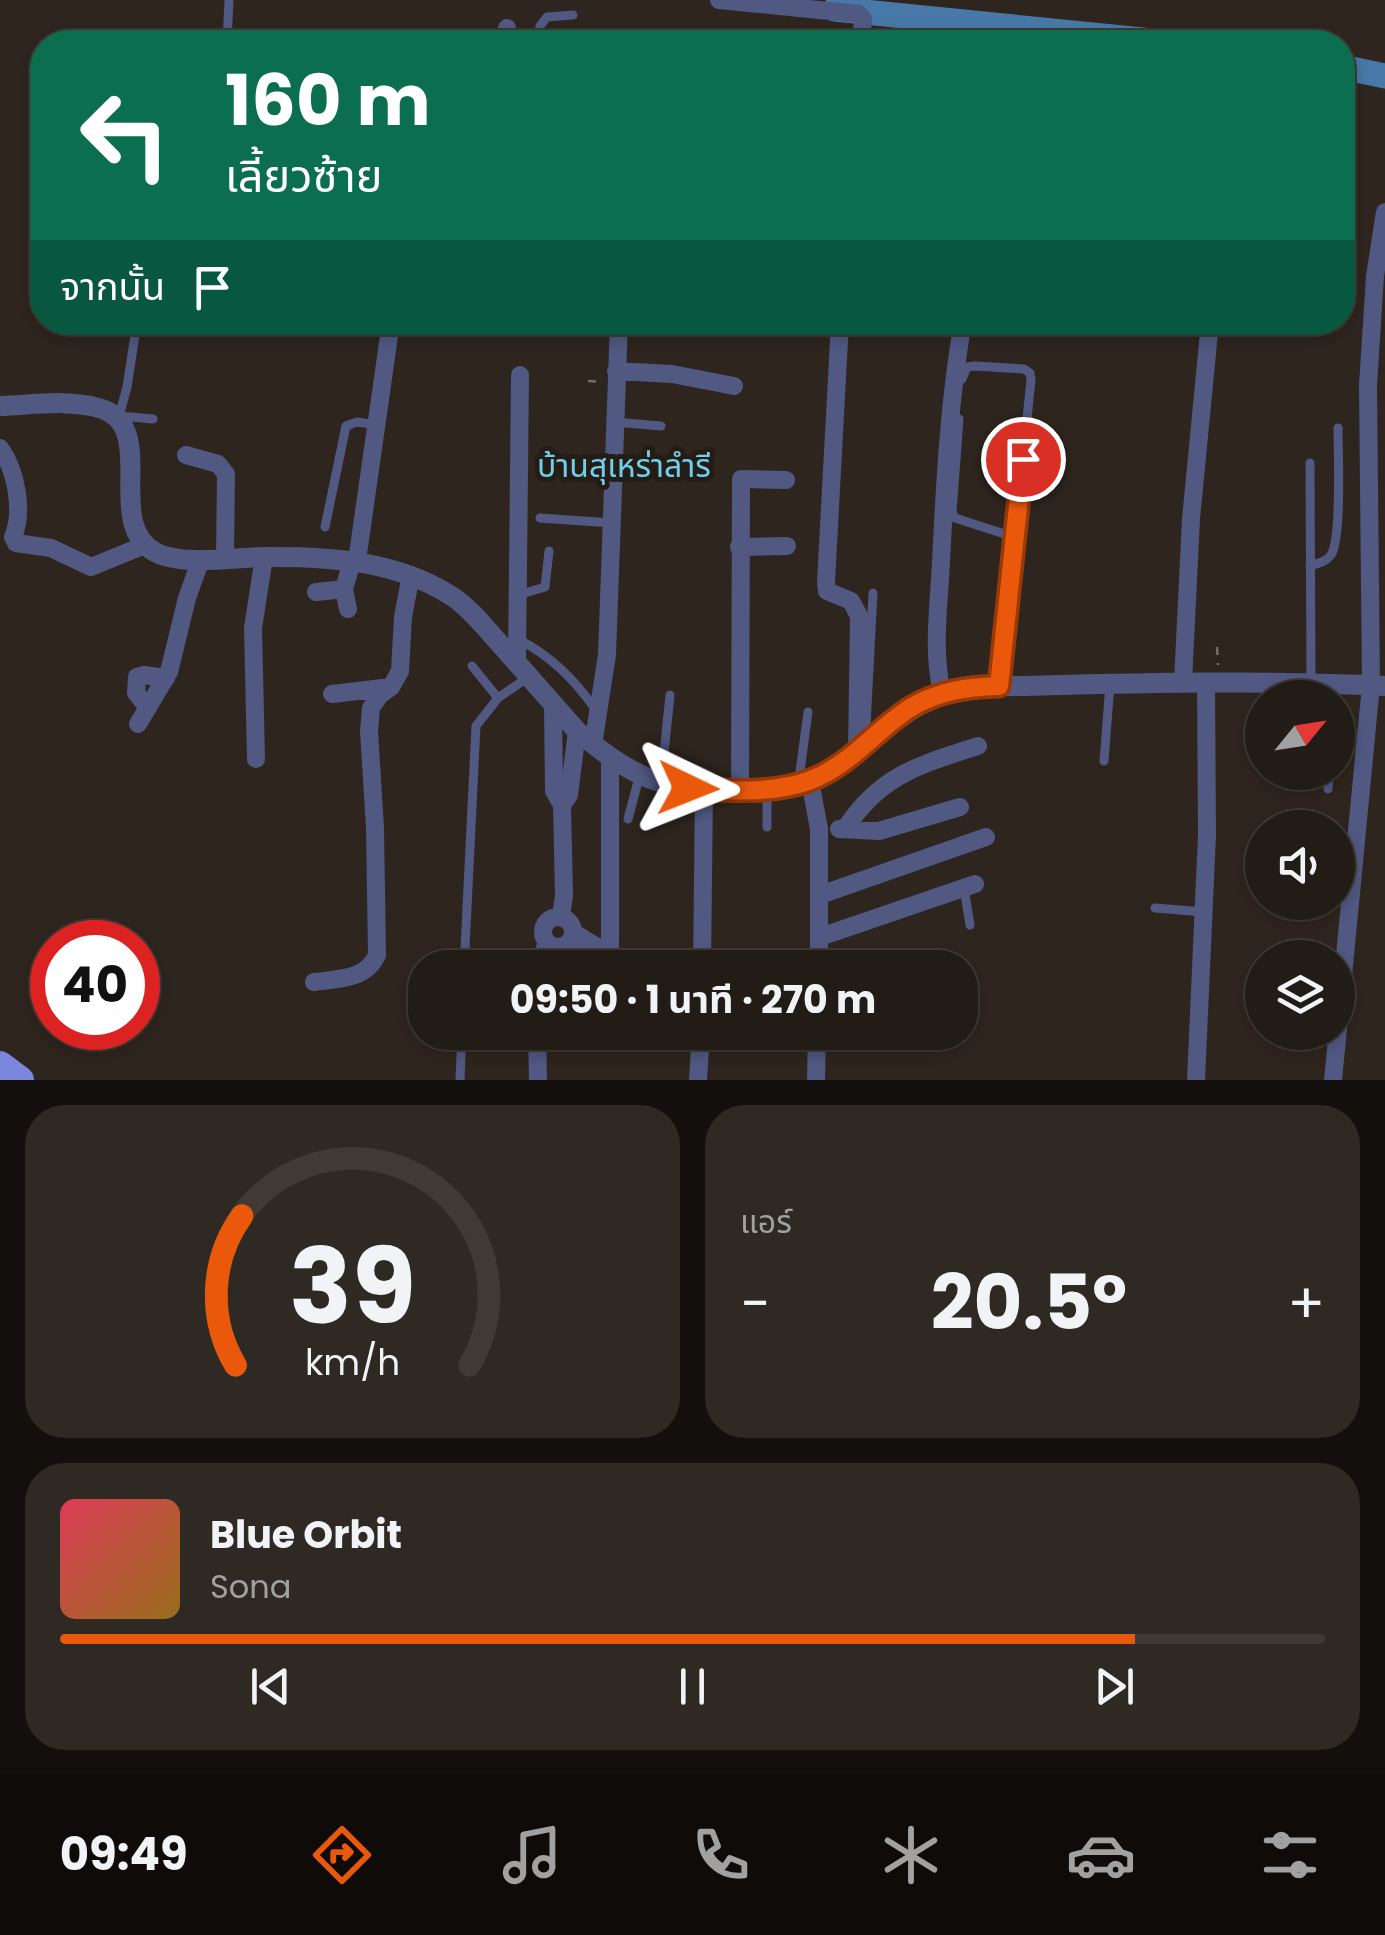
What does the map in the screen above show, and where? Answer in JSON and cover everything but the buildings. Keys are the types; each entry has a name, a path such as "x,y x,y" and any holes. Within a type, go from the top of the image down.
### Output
{"main road":[{"path":"0,1065 20,1080"}],"street":[{"path":"719,0 859,14 862,30"},
{"path":"1333,1080 1378,686 1368,385 1375,276 1385,212"},
{"path":"348,609 344,589 355,561 389,335"},
{"path":"562,805 593,744 600,715 607,655 618,335"},
{"path":"839,335 826,582 827,591 851,601 859,616 861,749"},
{"path":"942,693 936,660 941,564 961,335"},
{"path":"1183,682 1190,519 1209,335"},
{"path":"616,371 672,374 734,386"},
{"path":"520,375 518,639 524,670"},
{"path":"0,406 78,404 103,408 118,419 130,446 130,518 134,534 159,555 355,561 411,575 453,597 593,744 640,774 661,782 704,789 767,788 804,782 861,749 906,710 942,693 999,686 1245,683"},
{"path":"0,448 10,468 19,505 19,523 13,536 16,543 60,550 91,567 145,545"},
{"path":"186,455 218,464 226,474 212,559 191,625"},
{"path":"740,789 741,479 786,480"},
{"path":"740,546 786,546"},
{"path":"256,759 253,628 264,557"},
{"path":"166,678 144,674 137,677 136,693 143,716 166,678 212,559"},
{"path":"314,982 363,972 378,955 376,828 369,731 371,708 400,671 402,618 411,575"},
{"path":"316,592 344,589"},
{"path":"1196,1080 1204,912 1206,683"},
{"path":"332,694 391,687"},
{"path":"553,704 554,791 562,805 561,916"},
{"path":"573,936 610,951 593,744"},
{"path":"845,829 862,802 890,782 932,761 978,746"},
{"path":"804,782 819,829 820,950"},
{"path":"702,950 704,789"},
{"path":"819,829 880,830 960,807"},
{"path":"820,894 986,837"},
{"path":"820,937 970,885"},
{"path":"573,936 564,946 548,942 543,934 545,925 561,916 570,922 573,936 575,950"},
{"path":"544,950 548,942"},
{"path":"537,1050 538,1080"},
{"path":"698,1080 700,1050"},
{"path":"816,1080 817,1050"}],"lane":[{"path":"228,30 229,0"},
{"path":"539,30 546,17 573,15"},
{"path":"136,335 118,419 153,419"},
{"path":"999,686 1014,537 1030,373 967,367 962,382 952,512 960,522 1014,537"},
{"path":"325,527 346,426 357,422 377,425"},
{"path":"614,422 662,426"},
{"path":"1310,566 1327,560 1334,548 1338,428"},
{"path":"1310,463 1311,680"},
{"path":"540,518 612,524"},
{"path":"518,595 544,587 549,550"},
{"path":"861,749 873,593"},
{"path":"518,639 548,655 600,715"},
{"path":"472,666 498,698"},
{"path":"465,950 476,726 524,670"},
{"path":"1104,760 1110,684"},
{"path":"661,782 670,695"},
{"path":"804,782 808,712"},
{"path":"628,818 640,774"},
{"path":"767,788 768,827"},
{"path":"970,885 970,925"},
{"path":"1155,908 1204,912"},
{"path":"460,1080 461,1050"}],"waterway":[{"path":"835,9 1044,30"},
{"path":"1355,70 1385,76"}],"district":[{"name":"บ้านสุเหร่าลำรี","path":"624,466"}],"route":[{"path":"688,788 749,789 810,781 857,752 906,710 942,693 999,686 1023,459"}]}
